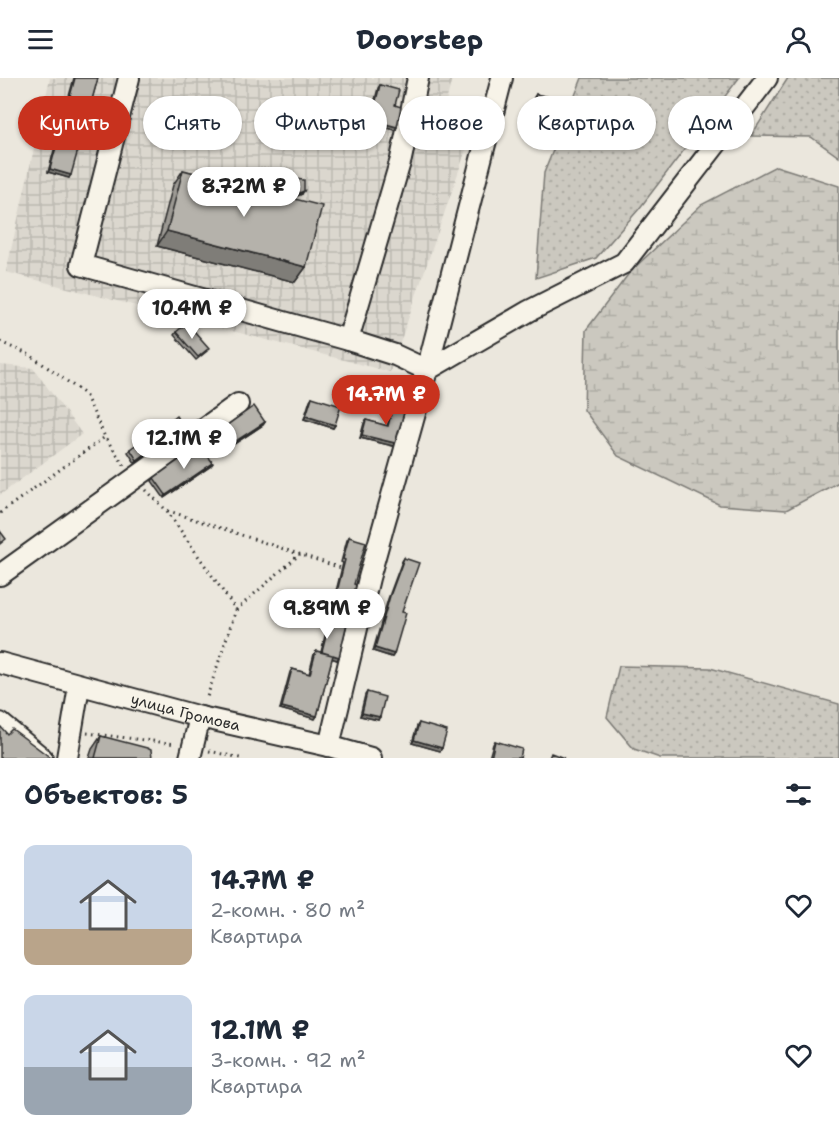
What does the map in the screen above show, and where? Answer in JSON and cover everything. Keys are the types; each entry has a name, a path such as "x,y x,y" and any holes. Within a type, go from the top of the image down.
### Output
{"street":[{"path":"129,78 81,266 348,340 395,355 427,370"},
{"path":"348,340 401,159 418,78"},
{"path":"329,746 369,578 427,370 502,78"},
{"path":"427,370 529,311 624,263 767,78"},
{"path":"0,575 238,404"},
{"name":"улица Громова","path":"0,663 200,717 329,746 371,758"},
{"path":"67,758 79,686"},
{"path":"192,752 200,717"},
{"path":"0,723 42,758"}],"path":[{"path":"0,342 30,355 85,394 105,436 133,478 166,510 236,610"},
{"path":"0,513 105,436"},
{"path":"166,510 369,578"},
{"path":"200,717 236,610 300,554"},
{"path":"71,731 240,758"}],"shaded area":[{"path":"50,78 452,78 448,96 399,96 399,150 466,150 390,372 6,272 34,150 131,150 131,96 46,96"},
{"path":"0,365 33,368 82,434 0,495"}],"green space":[{"path":"582,78 739,78 725,96 668,96 668,150 684,150 639,209 596,258 536,278 544,173 553,150 656,150 656,96 575,96"},
{"path":"788,78 839,78 839,157 811,137 754,136 754,131"},
{"path":"776,166 839,186 839,482 786,510 720,505 618,456 584,410 586,330 630,272 701,205"},
{"path":"619,666 710,668 839,704 839,758 660,758 634,749 607,717"}],"building":[{"path":"75,78 98,78 93,96 70,96"},
{"path":"380,85 399,90 395,105 399,106 397,127 387,124 387,96 377,96"},
{"path":"55,150 78,150 71,175 50,169"},
{"path":"183,170 322,206 306,267 167,231"},
{"path":"294,179 304,180 304,191 288,198"},
{"path":"187,323 209,348 198,357 176,332"},
{"path":"312,397 341,406 335,425 306,416"},
{"path":"394,403 406,406 395,443 362,435 366,420 388,426"},
{"path":"254,406 265,422 236,441 226,426"},
{"path":"176,416 183,427 137,460 130,449"},
{"path":"200,445 213,463 166,495 154,478"},
{"path":"0,531 6,539 0,544"},
{"path":"349,537 366,542 354,584 356,585 339,657 333,655 317,716 282,707 292,669 310,674 316,651 332,655 322,652"},
{"path":"404,558 419,563 402,612 406,613 394,654 375,648"},
{"path":"367,692 385,697 380,717 362,713"},
{"path":"419,723 447,731 442,748 414,740"},
{"path":"0,726 7,734 12,729 51,758 0,758"},
{"path":"101,736 147,748 151,750 152,758 95,758"},
{"path":"495,741 522,749 520,758 491,758"},
{"path":"551,753 564,758 549,758"}]}
